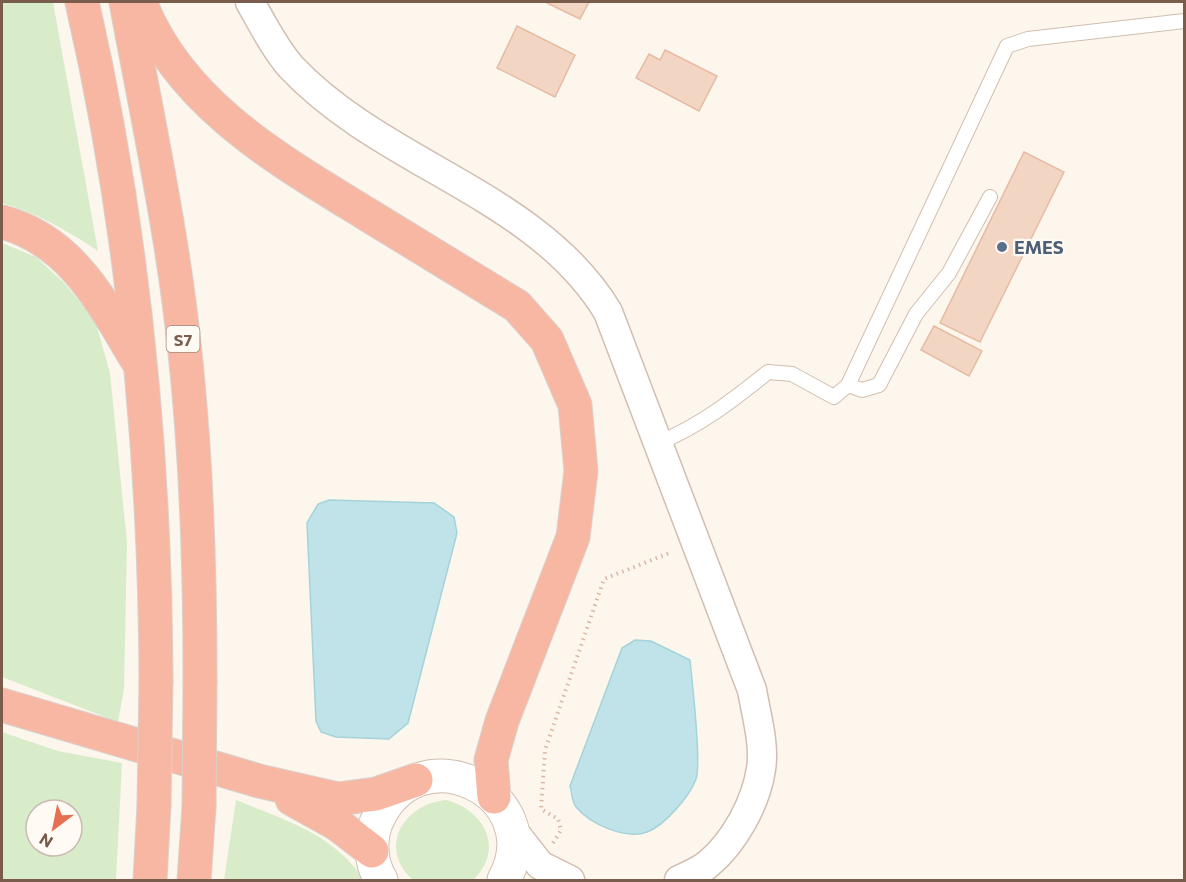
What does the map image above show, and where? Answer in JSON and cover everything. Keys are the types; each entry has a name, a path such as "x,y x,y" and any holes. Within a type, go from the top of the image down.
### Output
{"highway":[{"name":"S7","path":"82,2 135,297 142,370 156,566 154,805 150,880"},
{"name":"S7","path":"126,2 171,248 183,339 200,572 199,807 194,880"},
{"path":"140,2 149,26 166,51 198,92 231,124 273,157 517,306 547,340 562,373 576,414 581,471 579,503 573,537 502,721 490,760 494,796"},
{"path":"2,222 25,228 51,244 74,265 97,294 142,370"},
{"path":"2,705 259,781 338,798 376,794 416,780"},
{"path":"259,781 337,824 378,872"}],"street":[{"path":"250,2 291,66 354,122 513,218 564,255 584,277 608,312 752,690 759,726 762,768 749,808 734,836 707,865 679,880"},
{"path":"378,872 374,829 382,809 397,792 416,780 436,775 457,777 477,784 494,796 511,828 540,865 570,880"},
{"path":"504,880 509,870 513,849 511,828"}],"lane":[{"path":"658,443 696,425 768,372 792,374 834,397 848,385 1007,46 1028,39 1185,21"},
{"path":"848,385 862,390 879,385 916,314 949,273 990,197"}],"path":[{"path":"540,865 561,830 558,819 541,809 545,750 604,579 671,554 680,536 691,530"}],"green space":[{"path":"2,2 53,2 98,251 52,223 2,203"},
{"path":"2,243 36,257 65,284 95,320 110,373 127,543 124,689 118,722 2,677"},
{"path":"2,732 58,751 122,763 116,880 2,880"},
{"path":"236,800 290,822 323,840 352,864 364,880 224,880"},
{"path":"446,800 471,812 480,822 489,844 488,856 483,868 473,880 413,880 402,868 397,855 396,842 400,830 407,819 418,810 431,803"}],"water":[{"path":"329,500 434,503 454,517 457,533 408,723 389,739 336,737 321,732 316,721 307,523 318,504"},
{"path":"635,640 651,641 690,660 698,770 688,794 661,824 647,832 629,834 609,829 582,813 575,805 570,786 622,648"}],"building":[{"path":"545,2 589,2 580,19"},
{"path":"517,26 575,55 555,97 497,68"},
{"path":"665,50 717,76 699,111 636,78 649,54 660,60"},
{"name":"EMES","path":"1024,152 1064,172 980,342 940,323"},
{"path":"934,326 982,351 969,376 921,350"}],"place":[{"name":"EMES","path":"1002,247"}]}
